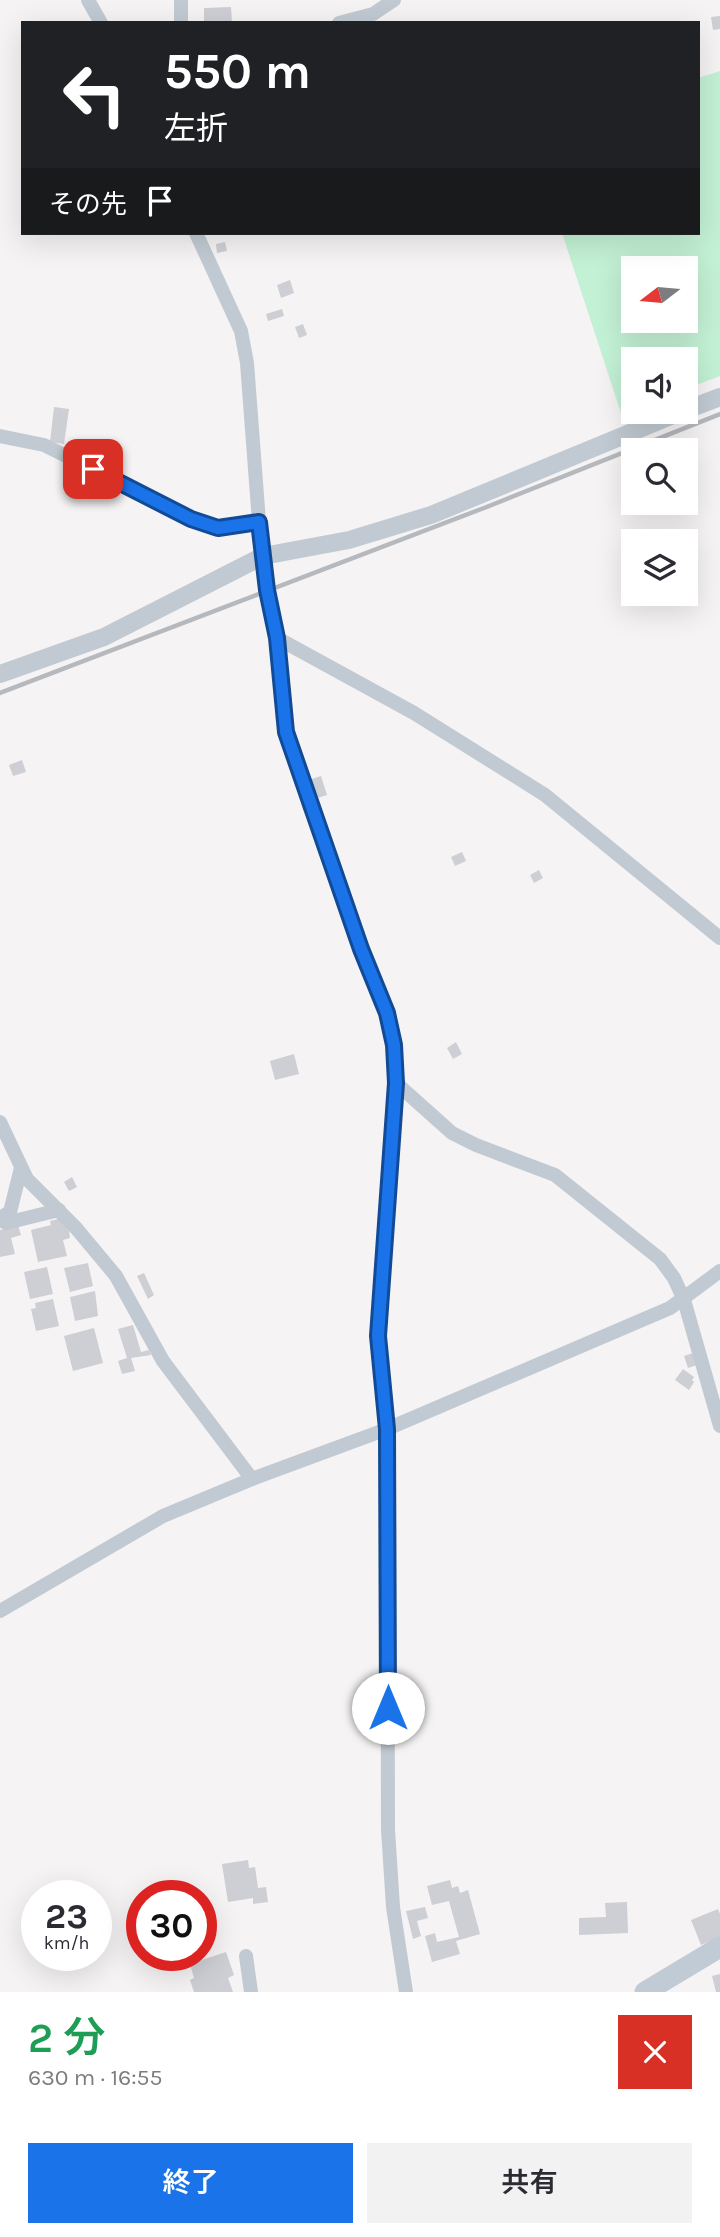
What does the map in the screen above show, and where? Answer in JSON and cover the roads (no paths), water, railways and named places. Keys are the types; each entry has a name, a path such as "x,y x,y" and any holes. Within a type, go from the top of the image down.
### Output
{"main road":[{"path":"645,1992 720,1947"}],"street":[{"path":"88,0 100,21"},
{"path":"181,0 181,21"},
{"path":"347,21 373,14 394,0"},
{"path":"197,235 241,331 247,363 259,522 277,638 286,732 391,1028 396,1083 378,1336 387,1429 388,1829 393,1907 406,1992"},
{"path":"698,406 720,397"},
{"path":"0,674 104,636 263,556 349,540 431,515 653,424"},
{"path":"0,436 44,445 191,519 218,528 259,522"},
{"path":"277,638 414,713 545,795 720,938"},
{"path":"396,1083 452,1133 555,1175 660,1259 674,1278 684,1300 720,1426"},
{"path":"0,1122 27,1179 59,1210 116,1276 163,1361 252,1479"},
{"path":"21,1168 10,1212 0,1218 6,1223 59,1210"},
{"path":"0,1611 163,1517 252,1479 387,1429 670,1308 684,1300 720,1270"},
{"path":"246,1956 251,1992"}],"railway":[{"path":"0,693 484,508 720,414"}]}
